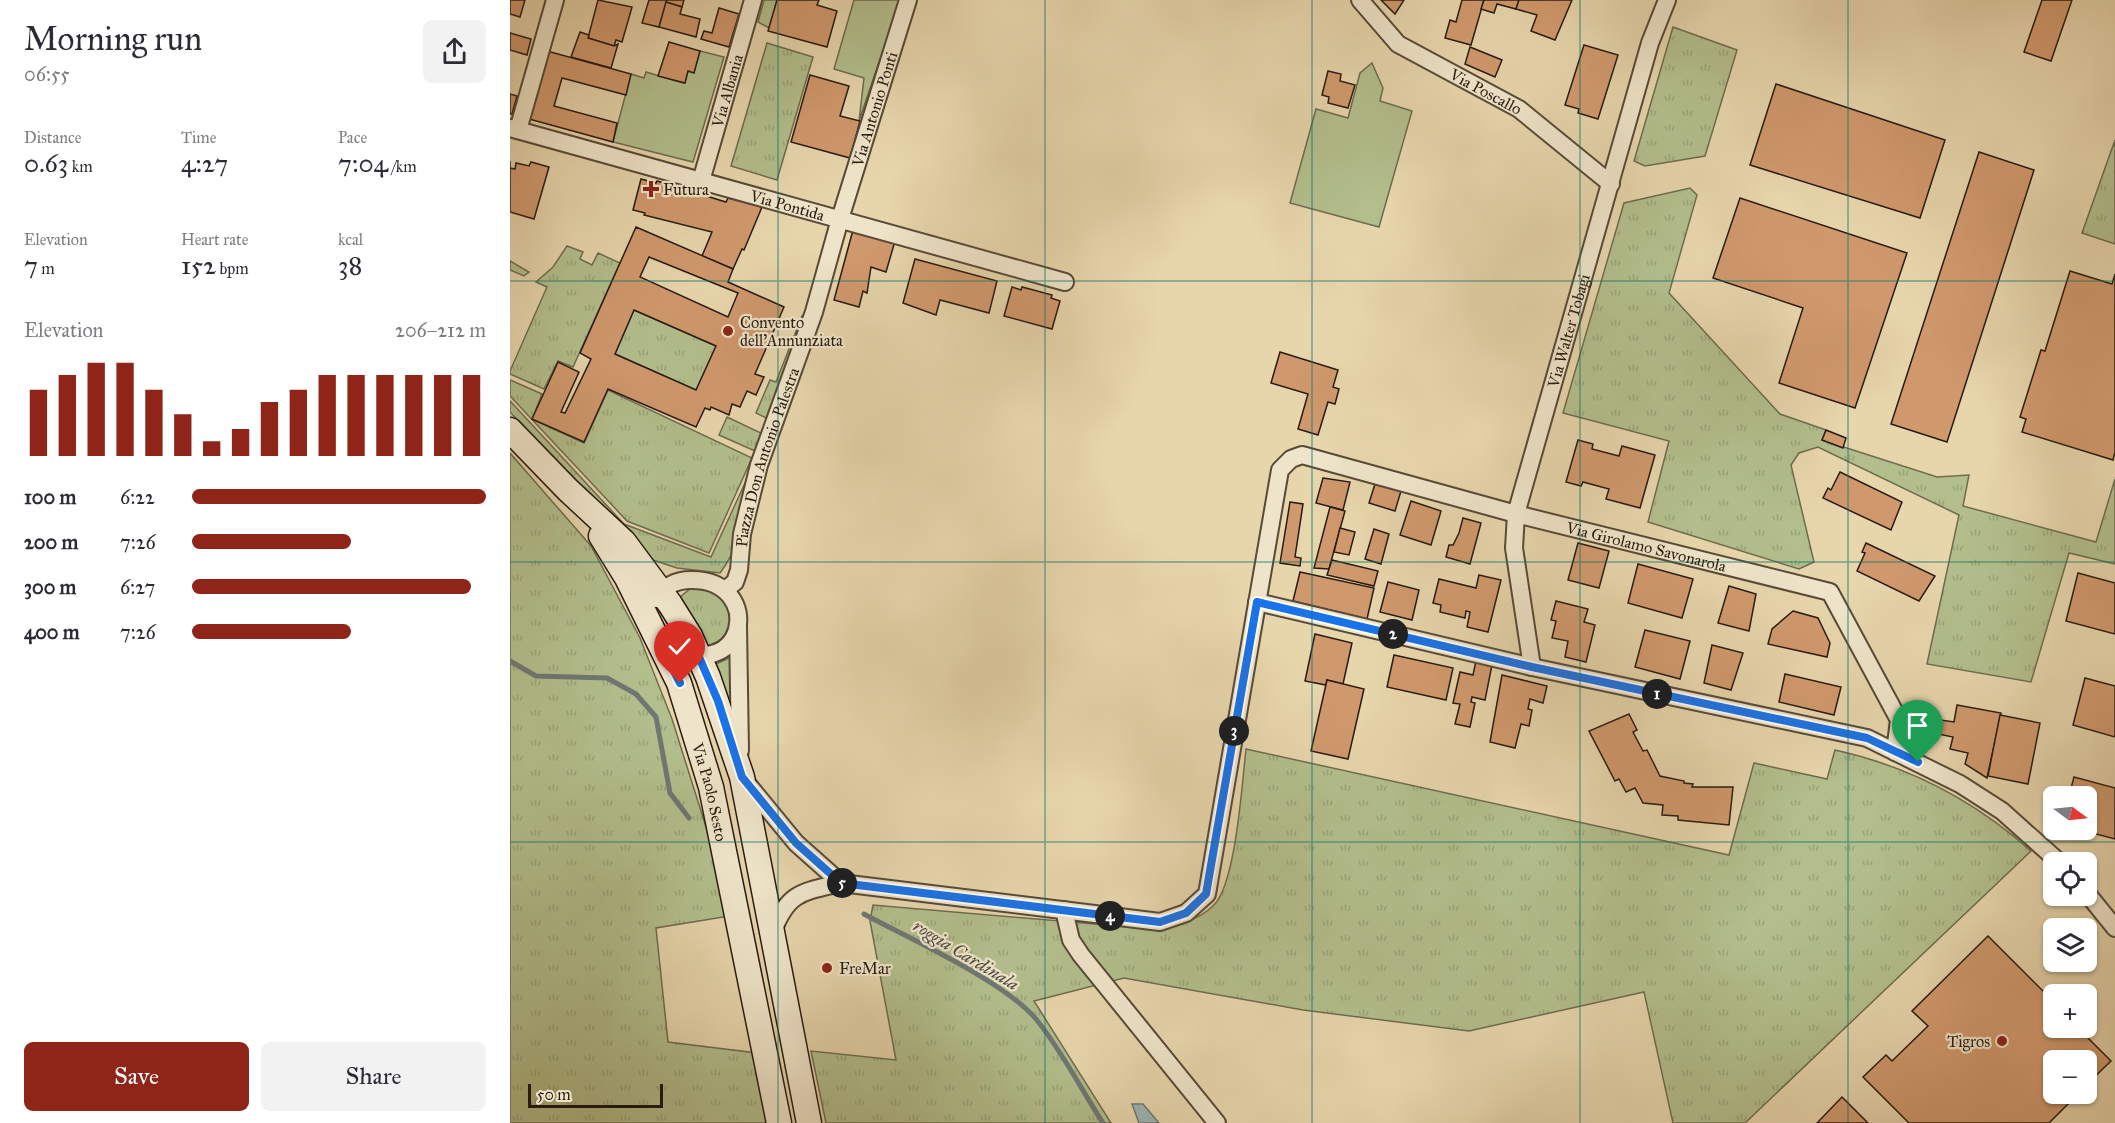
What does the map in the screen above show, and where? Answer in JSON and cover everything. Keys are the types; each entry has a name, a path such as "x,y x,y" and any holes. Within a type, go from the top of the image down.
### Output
{"street":[{"path":"514,129 555,0"},
{"name":"Via Albania","path":"701,181 753,0"},
{"name":"Via Antonio Ponti","path":"840,219 908,0"},
{"name":"Via Poscallo","path":"1360,0 1398,44 1519,109 1611,184"},
{"name":"Via Walter Tobagi","path":"1532,667 1514,548 1516,514 1650,43 1667,0"},
{"name":"Via Pontida","path":"514,129 1065,282"},
{"name":"Piazza Don Antonio Palestra","path":"725,590 735,582 739,570 742,534 759,465 814,312 840,219"},
{"name":"Via Paolo Sesto","path":"510,429 568,490 624,542 662,591 699,657 718,701 742,777 809,1123"},
{"name":"Via Girolamo Savonarola","path":"1257,602 1280,470 1291,459 1302,455 1516,514 1830,592 1899,720 1895,752"},
{"name":"Via Paolo Sesto","path":"568,490 615,556 680,683 711,787 779,1123"},
{"path":"725,590 713,583 700,580 672,583 662,591 654,603 654,633 677,652 699,657 721,651 732,642 738,627"},
{"name":"Via Paolo Sesto","path":"725,590 733,600 738,613 738,706 742,777"},
{"path":"771,935 782,909 805,891 841,883 1160,922 1186,913 1206,894 1257,602 1532,667 1867,738 1960,784 2002,811 2048,852"},
{"path":"742,777 796,843 841,883"},
{"path":"2097,906 2115,928"},
{"path":"1064,910 1071,940 1081,955 1217,1123"}],"green space":[{"path":"764,0 777,0 769,28 758,22"},
{"path":"854,0 900,0 859,121 864,78 834,69"},
{"path":"1673,27 1737,50 1705,156 1645,166 1634,161"},
{"path":"767,43 813,57 777,180 731,166"},
{"path":"700,51 724,57 693,162 613,142 631,74 644,78 646,72 684,83 688,71 694,72"},
{"path":"1372,63 1383,88 1380,101 1412,111 1379,227 1290,203 1316,109 1348,118 1360,73"},
{"path":"2115,140 2115,244 2082,233"},
{"path":"1690,188 1697,195 1669,293 1780,414 1826,430 1822,440 1937,477 1969,475 1963,506 2096,542 2115,479 2115,564 2069,553 2031,682 1927,664 1959,515 1818,447 1799,453 1791,465 1814,562 1799,569 1648,522 1669,441 1563,413 1624,203"},
{"path":"567,246 583,252 580,259 592,265 598,253 620,263 573,367 558,361 544,389 510,374 510,371 547,287 536,282 553,267"},
{"path":"510,261 529,272 524,276 510,270"},
{"path":"634,310 716,346 696,390 615,354"},
{"path":"802,316 805,317 768,419 756,413 770,380 776,382"},
{"path":"510,380 542,394 532,419 584,443 608,390 752,458 709,553 627,521 510,396"},
{"path":"510,401 624,524 711,557 751,470 738,537 728,562 720,573 677,568 653,560 627,536 510,412"},
{"path":"727,417 763,434 755,451 719,435"},
{"path":"510,453 591,546 640,638 672,719 717,862 730,916 656,928 668,1042 757,1053 772,1123 510,1123"},
{"path":"691,588 718,591 733,614 725,635 707,648 680,597"},
{"path":"731,657 733,704 730,705 716,664"},
{"path":"1246,749 1729,855 1754,763 1827,779 1835,750 1889,766 1939,788 1987,816 2031,851 1745,1123 1673,1123 1644,992 1469,1031 1303,1010 1124,978 1034,1001 1111,1123 826,1123 811,1051 896,1060 870,921 873,905 1154,929 1193,919 1213,906 1221,895 1227,877 1237,832"}],"water":[{"path":"1132,1104 1143,1104 1159,1123 1139,1123"}],"building":[{"path":"510,0 525,0 520,17 510,14"},
{"path":"598,0 632,7 622,42 616,40 614,46 588,38"},
{"path":"649,0 667,0 659,27 642,23"},
{"path":"667,0 684,0 682,7 666,2"},
{"path":"777,0 819,0 817,5 837,11 827,47 768,31"},
{"path":"1381,0 1404,0 1395,14"},
{"path":"1462,0 1484,0 1471,45 1445,38 1450,20 1456,22"},
{"path":"1484,0 1519,0 1516,9 1497,4 1494,13 1481,9"},
{"path":"1519,0 1572,0 1555,40 1531,31 1537,15 1516,9"},
{"path":"2042,0 2072,0 2051,61 2024,52"},
{"path":"666,2 682,7 680,14 700,19 696,37 659,27"},
{"path":"719,8 739,14 729,47 701,39 704,31 712,33"},
{"path":"580,32 589,35 588,38 614,46 618,44 611,68 571,57"},
{"path":"510,33 531,39 527,55 510,50"},
{"path":"669,42 700,51 694,73 688,71 685,83 658,76"},
{"path":"1584,45 1618,55 1598,119 1578,113 1579,109 1565,105"},
{"path":"1470,47 1502,60 1495,77 1465,64"},
{"path":"547,51 631,74 626,95 562,78 554,106 617,123 613,142 529,119"},
{"path":"1328,71 1341,74 1340,81 1355,85 1348,108 1328,103 1329,97 1322,95"},
{"path":"810,75 849,86 840,116 860,121 850,158 791,142"},
{"path":"1776,84 1945,140 1920,218 1750,165"},
{"path":"510,94 517,96 512,114 510,114"},
{"path":"1979,152 2034,170 1947,442 1891,424"},
{"path":"531,162 549,167 534,219 510,212 510,168 515,169 516,163 529,166"},
{"path":"641,179 656,183 657,181 726,202 728,198 762,207 744,250 742,249 733,269 702,256 712,232 644,215 645,213 633,210"},
{"path":"1740,198 1907,253 1855,408 1779,383 1803,308 1713,278"},
{"name":"Convento dell'Annunziata","path":"636,227 733,269 728,282 784,307 755,374 764,377 756,395 747,391 740,407 732,404 729,415 711,407 710,410 705,408 696,427 608,389 584,442 532,419 558,362 579,372 561,412 565,413 591,359 580,353","holes":["649,257 738,293 728,317 640,277","634,310 716,346 696,390 615,354"]},
{"path":"853,230 895,241 886,272 871,267 867,293 863,291 859,307 834,300"},
{"path":"915,259 997,281 989,313 940,300 936,315 903,303"},
{"path":"2070,271 2112,284 2115,274 2115,452 2113,460 2022,432 2026,419 2020,417 2041,350 2045,351"},
{"path":"1012,287 1021,290 1022,287 1052,295 1051,298 1060,301 1052,329 1004,316"},
{"path":"1280,352 1338,370 1333,387 1339,389 1335,404 1328,402 1318,435 1298,429 1308,394 1271,383"},
{"path":"1826,430 1846,438 1843,448 1822,440"},
{"path":"1578,440 1593,444 1592,449 1619,456 1622,446 1655,455 1640,508 1606,499 1609,489 1583,482 1581,486 1566,482"},
{"path":"1840,472 1902,502 1891,530 1823,498 1828,488 1831,490"},
{"path":"1323,478 1350,482 1343,510 1316,503"},
{"path":"1375,484 1401,491 1395,511 1369,503"},
{"path":"1411,501 1441,511 1431,545 1400,535"},
{"path":"1290,502 1303,504 1295,557 1301,558 1300,566 1280,563"},
{"path":"1330,507 1345,511 1329,569 1314,568"},
{"path":"1463,518 1481,523 1470,564 1446,557 1449,545 1453,545 1459,533"},
{"path":"1340,528 1355,532 1349,555 1334,552"},
{"path":"1374,529 1389,534 1381,564 1365,559"},
{"path":"1578,543 1609,551 1599,588 1568,580"},
{"path":"1866,543 1935,576 1919,601 1857,571 1865,553 1862,552"},
{"path":"1332,560 1378,571 1374,586 1327,575"},
{"path":"1638,564 1693,579 1682,618 1628,603"},
{"path":"1300,572 1374,588 1367,619 1293,601"},
{"path":"2078,573 2115,583 2115,634 2066,621"},
{"path":"1479,575 1501,580 1488,632 1467,627 1470,612 1466,611 1465,618 1440,612 1441,605 1433,603 1439,579 1476,588"},
{"path":"1388,582 1419,590 1412,620 1380,612"},
{"path":"1729,586 1756,594 1749,631 1718,623"},
{"path":"1556,601 1588,609 1584,622 1595,625 1586,662 1565,657 1568,641 1552,638 1556,621 1551,620"},
{"path":"1793,611 1818,618 1830,643 1827,657 1768,644 1772,629"},
{"path":"1645,630 1690,641 1680,679 1635,667"},
{"path":"1315,634 1352,643 1343,684 1327,680 1326,685 1305,681"},
{"path":"1712,645 1743,653 1731,690 1704,683"},
{"path":"1394,655 1453,668 1446,700 1387,687"},
{"path":"1476,661 1492,665 1485,700 1472,697 1471,702 1475,703 1470,727 1455,724 1460,704 1453,703 1460,672 1473,675"},
{"path":"1785,674 1841,687 1834,715 1779,702"},
{"path":"1502,675 1547,686 1543,703 1530,699 1528,709 1532,710 1529,726 1521,724 1515,748 1490,742"},
{"path":"2085,678 2115,686 2115,737 2073,725"},
{"path":"1327,680 1364,689 1348,759 1311,751"},
{"path":"1957,705 2001,713 1987,778 1965,764 1968,753 1950,749 1953,737 1938,734 1941,720 1954,722"},
{"path":"1629,714 1637,730 1633,732 1643,751 1647,750 1660,776 1693,784 1692,787 1733,787 1729,825 1678,820 1678,816 1662,815 1663,805 1643,803 1635,788 1626,792 1619,779 1615,781 1589,731"},
{"path":"2000,715 2040,723 2028,784 1988,776"},
{"path":"2074,777 2115,788 2115,839 2097,834 2097,786 2072,786"},
{"name":"Tigros","path":"1988,936 2043,991 2043,1038 2088,1038 2111,1061 2097,1074 2097,1050 2043,1050 2043,1104 2068,1104 2049,1123 1909,1123 1863,1077 1886,1055 1892,1061 1928,1026 1912,1011"},
{"path":"1842,1097 1868,1123 1817,1123"}],"waterway":[{"name":"roggia Cardinala","path":"510,661 536,676 607,678 636,694 656,717 670,793 689,818"},
{"name":"roggia Cardinala","path":"864,914 980,976 1021,1005 1036,1019 1054,1044 1103,1123"}],"place":[{"name":"Futura","path":"651,189"},
{"name":"Convento dell'Annunziata","path":"728,331"},
{"name":"FreMar","path":"827,968"},
{"name":"Tigros","path":"2002,1041"}],"route":[{"path":"680,683 660,643 677,652 699,657 718,701 742,777 796,843 841,883 1160,922 1186,913 1206,894 1257,602 1532,667 1867,738 1918,762"}]}
